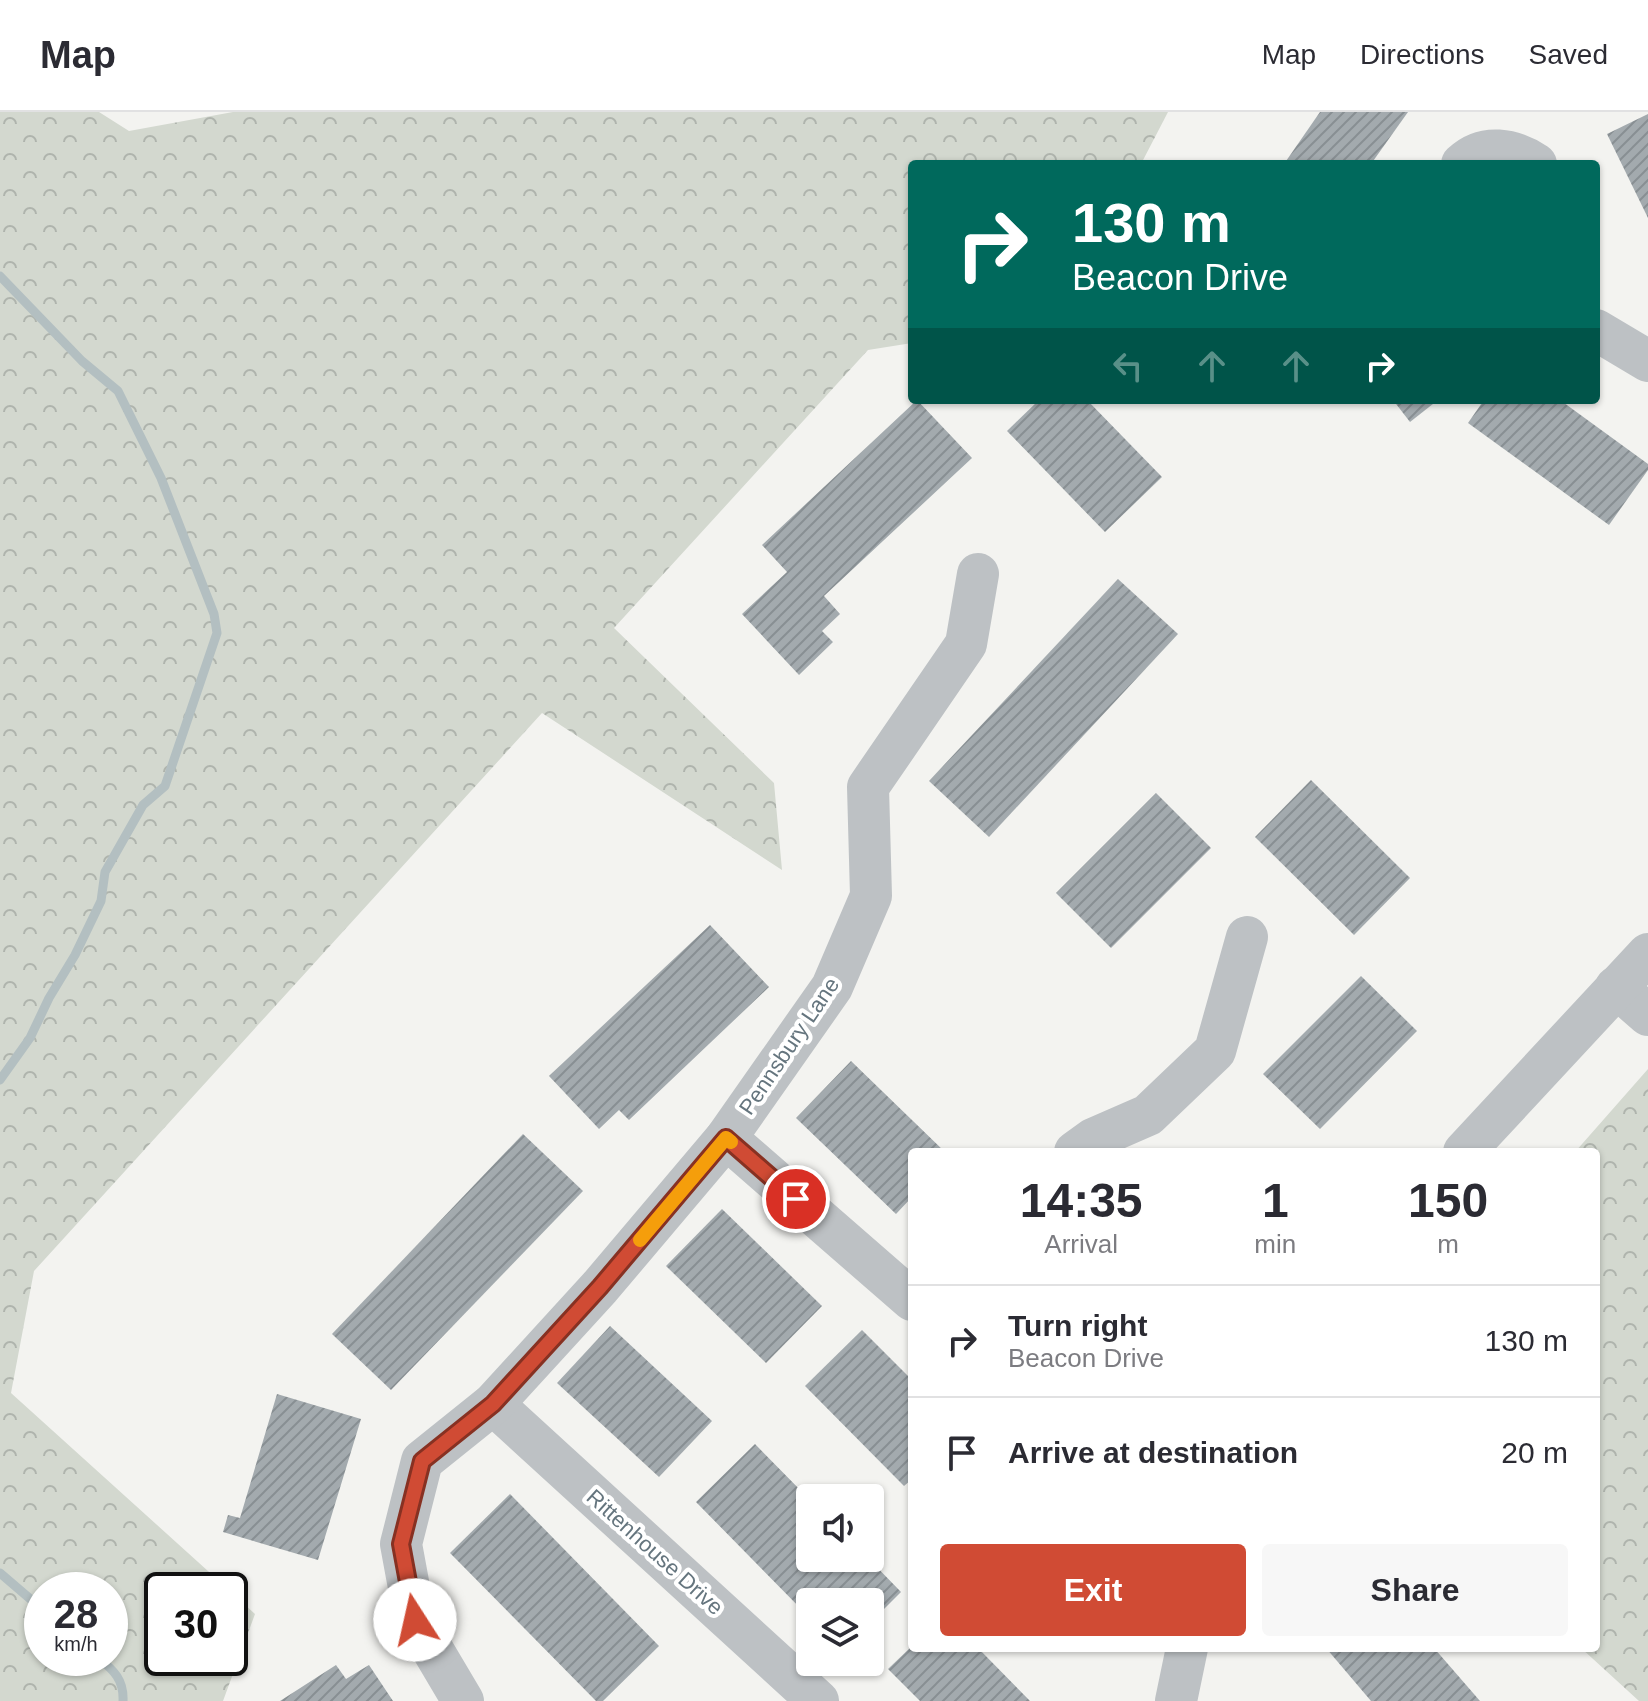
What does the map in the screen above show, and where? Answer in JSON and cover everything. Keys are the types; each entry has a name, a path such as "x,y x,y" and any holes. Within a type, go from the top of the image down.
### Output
{"street":[{"path":"1469,160 1484,151 1503,150 1521,154 1530,160"},
{"path":"1600,332 1648,361"},
{"name":"Pennsbury Lane","path":"463,1701 415,1620 401,1544 422,1461 493,1404 600,1287 726,1138 832,987 871,896 868,787 966,644 978,574"},
{"path":"1081,1148 1093,1139 1148,1115 1215,1051 1247,937"},
{"path":"1468,1148 1648,954"},
{"path":"1616,987 1648,1015"},
{"path":"726,1138 908,1297"},
{"name":"Rittenhouse Drive","path":"493,1404 818,1701"},
{"path":"1176,1701 1186,1652"}],"green space":[{"path":"0,112 99,112 129,131 233,112 1168,112 1143,160 908,160 908,344 868,350 614,628 774,783 782,870 542,713 34,1271 11,1393 209,1572 144,1572 144,1676 232,1676 223,1701 0,1701"},
{"path":"1648,1069 1648,1701 1639,1701 1585,1652 1600,1652 1600,1148 1579,1148"},
{"path":"248,1608 255,1614 248,1633"}],"building":[{"path":"1320,112 1408,112 1374,160 1287,160"},
{"path":"1648,114 1648,218 1607,134"},
{"path":"913,404 921,404 972,458 824,596 840,614 822,631 833,642 799,675 742,614 787,572 762,545"},
{"path":"1035,404 1091,404 1162,477 1105,532 1007,431"},
{"path":"1396,404 1433,404 1410,422"},
{"path":"1481,404 1566,404 1648,464 1648,470 1609,525 1468,423"},
{"path":"1118,579 1178,634 989,837 929,781"},
{"path":"1311,780 1410,878 1354,935 1255,837"},
{"path":"1156,793 1211,848 1111,948 1056,893"},
{"path":"710,925 769,987 629,1120 619,1110 599,1129 549,1076"},
{"path":"1361,976 1417,1031 1320,1129 1263,1074"},
{"path":"851,1061 941,1148 908,1148 908,1201 896,1214 796,1118"},
{"path":"523,1134 583,1191 391,1390 332,1334"},
{"path":"722,1209 822,1306 766,1363 666,1266"},
{"path":"610,1326 712,1421 659,1477 557,1383"},
{"path":"862,1330 908,1376 908,1482 904,1486 805,1386"},
{"path":"277,1394 361,1419 318,1560 223,1532 228,1515 240,1518"},
{"path":"755,1444 796,1486 796,1572 882,1572 901,1592 884,1609 884,1588 796,1588 796,1604 696,1502"},
{"path":"510,1494 659,1646 603,1701 596,1701 450,1553"},
{"path":"908,1650 982,1652 1030,1701 920,1701 888,1669"},
{"path":"1329,1652 1437,1652 1480,1701 1371,1701"},
{"path":"336,1665 346,1679 369,1665 393,1701 280,1701"}],"waterway":[{"path":"0,276 82,361 118,391 161,478 214,614 217,633 165,786 143,805 105,872 101,901 75,955 30,1038 0,1080"},
{"path":"0,1573 24,1594"},
{"path":"117,1676 123,1701"}],"slow traffic":[{"path":"640,1240 726,1138 731,1142"}],"route":[{"path":"415,1620 401,1544 422,1461 493,1404 600,1287 726,1138 796,1199"}]}
